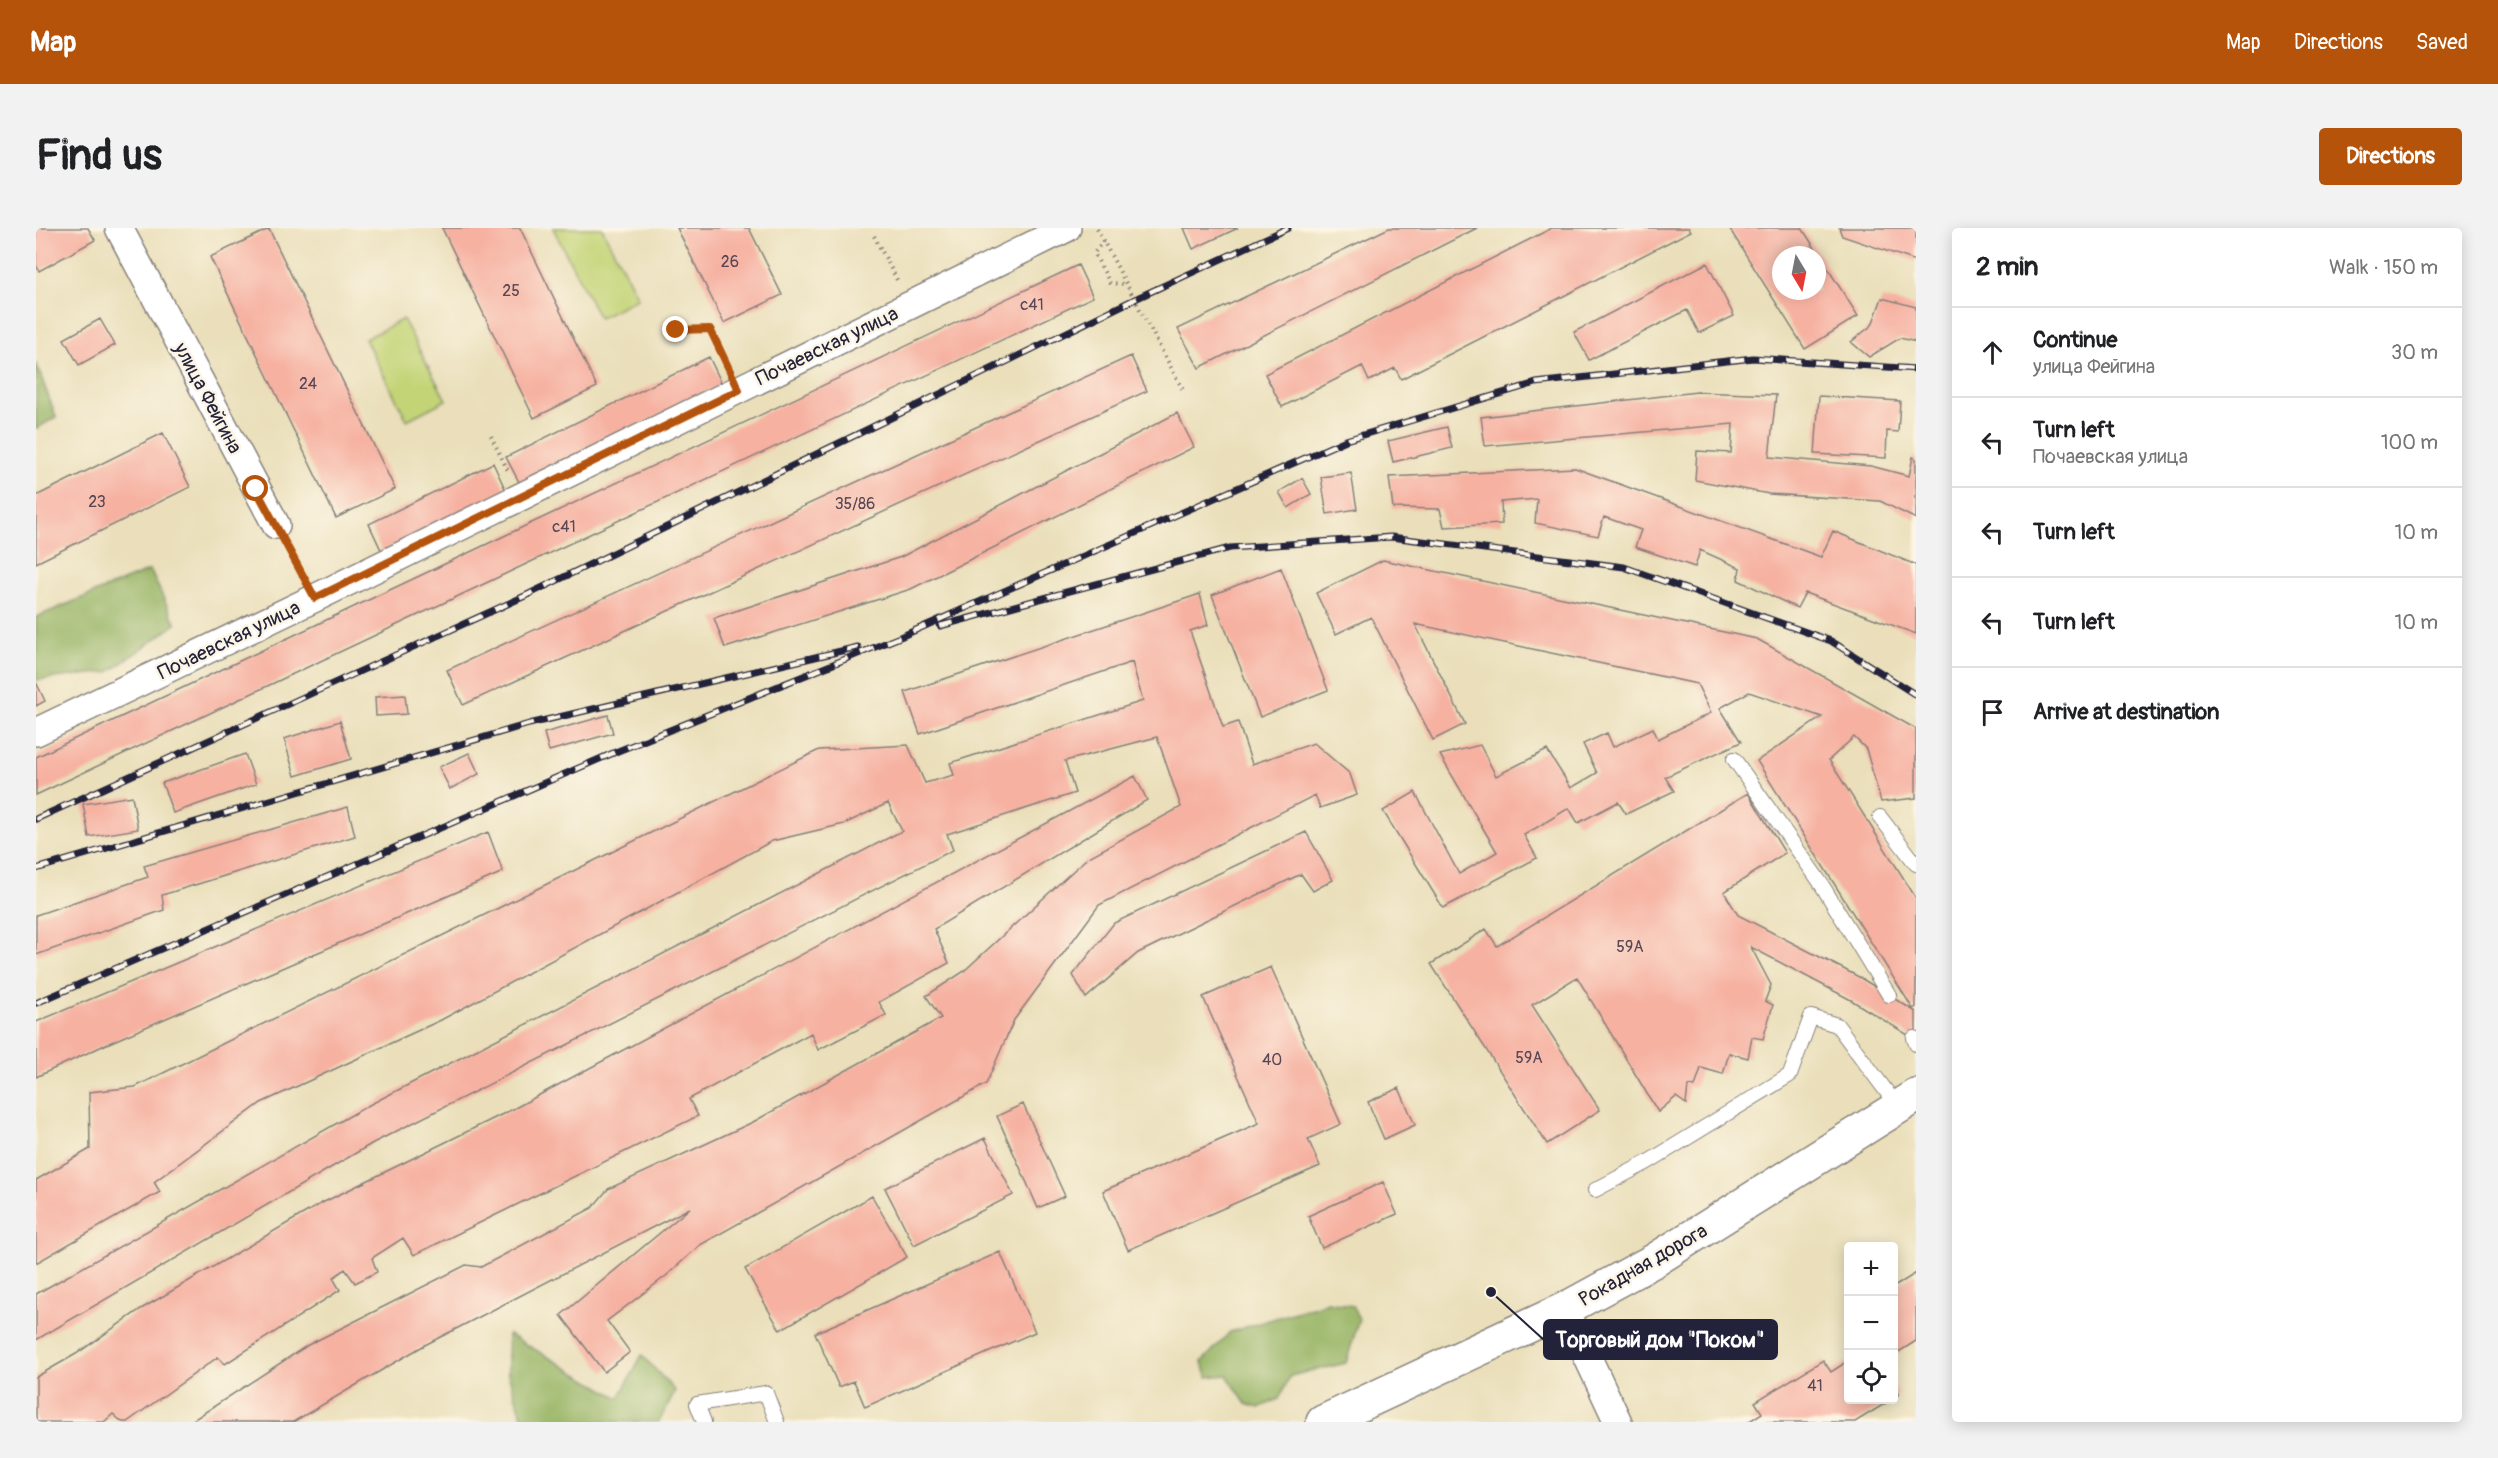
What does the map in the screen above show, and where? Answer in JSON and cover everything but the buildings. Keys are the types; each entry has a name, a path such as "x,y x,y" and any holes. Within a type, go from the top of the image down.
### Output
{"main road":[{"name":"Рокадная дорога","path":"1323,1422 1565,1309 1695,1237 1907,1101"}],"street":[{"name":"улица Фейгина","path":"119,228 276,525"},
{"name":"Почаевская улица","path":"36,732 315,598 1067,228"},
{"path":"1565,1309 1618,1422"}],"lane":[{"path":"1734,759 1820,882 1889,995"},
{"path":"1880,817 1916,864"},
{"path":"1595,1190 1648,1162 1791,1075 1811,1017 1837,1025 1907,1101"},
{"path":"704,1422 697,1404 766,1393 777,1422"}],"path":[{"path":"1097,228 1183,390"},
{"path":"874,236 910,306"},
{"path":"1103,240 1094,253 1110,283 1126,284"},
{"path":"676,330 710,329 739,390"},
{"path":"491,436 520,497"},
{"path":"276,525 315,598"}],"green space":[{"path":"553,228 602,228 638,298 599,318"},
{"path":"403,319 446,400 407,420 365,339"},
{"path":"36,363 56,417 36,429"},
{"path":"150,570 176,624 109,672 36,680 36,617"},
{"path":"1328,1302 1352,1306 1359,1319 1346,1363 1290,1376 1279,1399 1259,1408 1246,1404 1227,1375 1208,1377 1202,1362 1230,1332"},
{"path":"508,1334 619,1398 642,1355 675,1391 659,1422 538,1422 522,1416 508,1374"}],"railway":[{"path":"36,819 525,596 1135,299 1288,228"},
{"path":"36,1003 618,751 900,637 1346,440 1536,383 1753,358 1916,369"},
{"path":"940,626 1230,548 1391,537 1624,567 1831,641 1916,695"},
{"path":"36,869 529,724 858,647"}],"place":[{"name":"Торговый дом \"Поком\"","path":"1491,1292"}],"route":[{"path":"256,489 315,598 739,390 710,329 676,330"}]}
